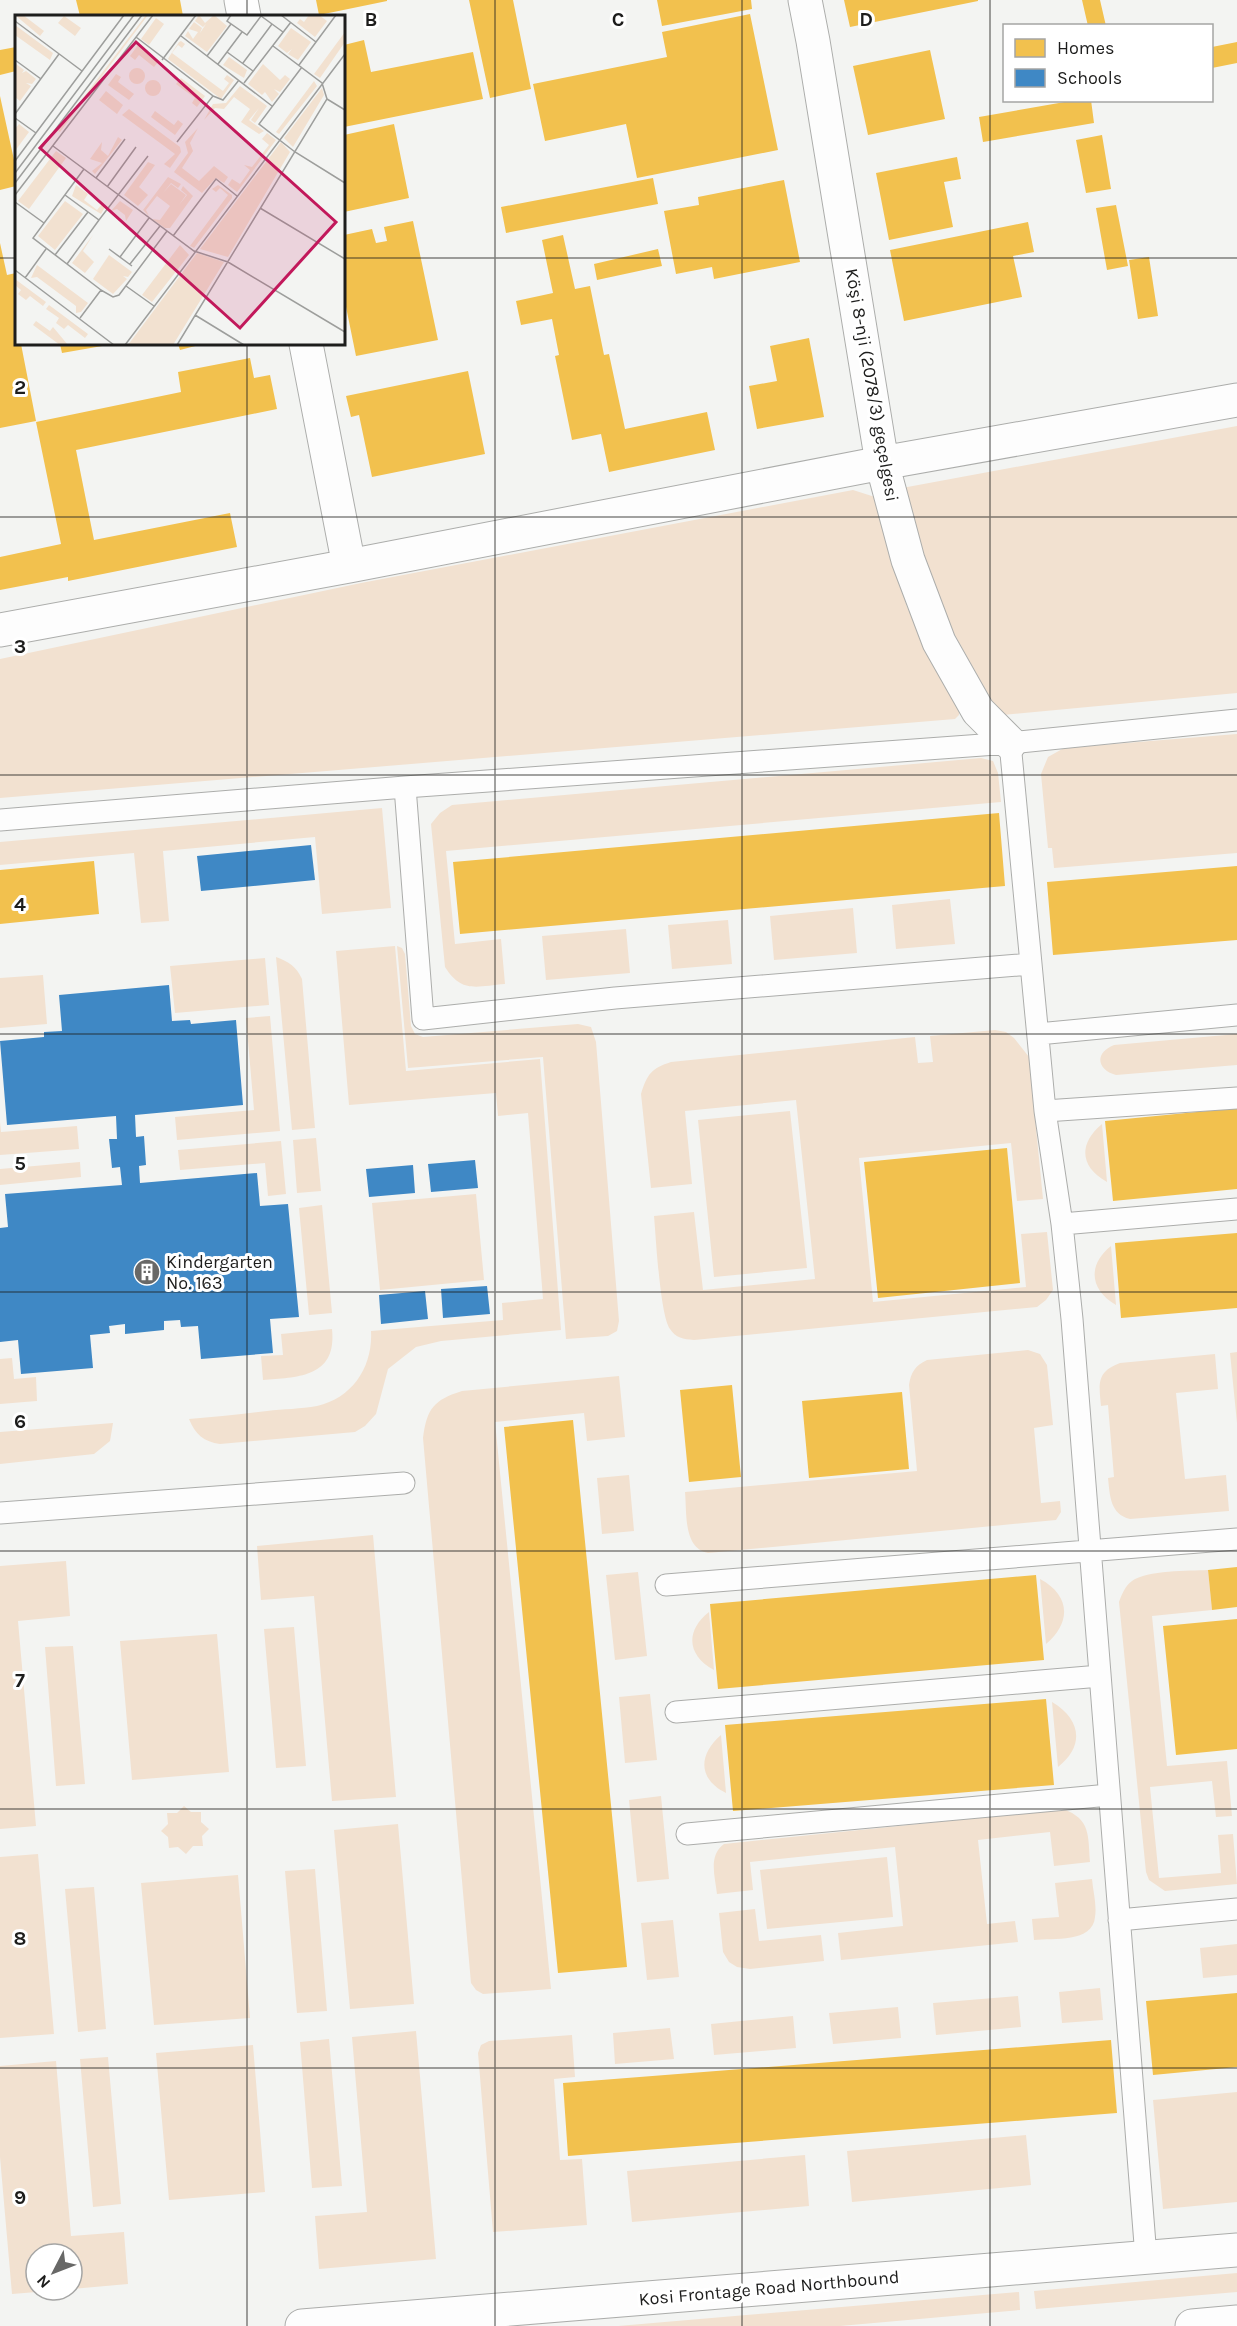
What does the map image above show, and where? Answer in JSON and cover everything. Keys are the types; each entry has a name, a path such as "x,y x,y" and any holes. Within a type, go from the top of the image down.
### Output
{"street":[{"path":"241,0 244,15"},
{"name":"Köşi 8-nji (2078/3) geçelgesi","path":"805,0 882,463 908,560 939,642 978,711 1010,743"},
{"path":"306,345 349,566"},
{"path":"0,630 349,566 882,463 1237,400"},
{"name":"Kosi Frontage Road Northbound","path":"302,2326 1237,2250"},
{"path":"1192,2326 1237,2322"}],"lane":[{"path":"0,820 405,787 1010,743 1237,720"},
{"path":"1010,743 1045,1111 1062,1224 1072,1319 1146,2257"},
{"path":"405,787 423,1019 615,998 1031,964"},
{"path":"1038,1034 1237,1015"},
{"path":"1045,1111 1237,1098"},
{"path":"1062,1224 1237,1209"},
{"path":"0,1513 404,1483"},
{"path":"666,1585 1237,1539"},
{"path":"676,1712 1100,1676"},
{"path":"687,1834 1109,1795"},
{"path":"1119,1920 1237,1909"}],"shaded area":[{"path":"1237,426 1237,693 1003,715 997,710 952,630 920,546 902,488"},
{"path":"853,490 875,497 907,607 959,711 955,719 0,798 0,659 361,583"},
{"path":"1237,734 1237,853 1054,868 1052,848 1048,848 1041,774 1048,757 1064,748"},
{"path":"981,758 993,761 998,773 1001,802 446,851 455,944 501,939 505,984 478,987 464,985 451,976 445,967 431,824 440,813 452,805"},
{"path":"382,808 391,908 322,914 315,837 163,851 169,921 141,923 134,853 0,865 0,842"},
{"path":"950,899 955,944 896,949 892,905"},
{"path":"853,908 857,953 774,960 770,916"},
{"path":"728,920 732,964 672,969 668,925"},
{"path":"626,929 630,973 546,980 542,936"},
{"path":"395,946 406,1071 540,1059 561,1330 441,1341 416,1347 388,1369 376,1414 365,1426 355,1432 220,1444 209,1441 197,1433 189,1419 311,1407 330,1402 341,1396 358,1379 364,1368 371,1344 371,1331 503,1320 502,1303 543,1299 528,1113 498,1116 496,1093 349,1105 336,951"},
{"path":"397,946 402,948 405,954 411,1026 415,1034 423,1037 578,1024 591,1027 596,1042 619,1321 617,1331 608,1336 566,1339 543,1057 408,1068"},
{"path":"276,957 292,965 302,979 315,1128 292,1130"},
{"path":"265,958 269,1005 175,1013 170,966"},
{"path":"43,975 47,1024 0,1028 0,978"},
{"path":"270,1016 280,1131 177,1140 175,1117 254,1110 246,1018"},
{"path":"995,1030 1006,1032 1014,1038 1029,1057 1043,1199 1017,1201 1011,1143 859,1158 873,1302 1026,1287 1021,1234 1047,1232 1053,1290 1046,1300 1037,1307 694,1340 680,1338 672,1332 667,1321 661,1293 654,1216 694,1212 703,1290 815,1279 796,1100 685,1111 692,1184 651,1188 641,1094 651,1073 671,1062 915,1037 918,1063 933,1062 930,1036"},
{"path":"1237,1034 1237,1065 1116,1075 1105,1069 1100,1061 1103,1052 1114,1045"},
{"path":"790,1111 807,1268 714,1277 698,1120"},
{"path":"0,1122 1,1132 77,1126 79,1149 0,1155"},
{"path":"1102,1124 1107,1182 1091,1169 1085,1155 1089,1139"},
{"path":"316,1138 321,1191 297,1193 293,1140"},
{"path":"281,1141 286,1194 268,1196 265,1163 180,1170 178,1150"},
{"path":"80,1162 81,1177 0,1185 0,1169"},
{"path":"476,1194 484,1280 380,1290 372,1203"},
{"path":"322,1205 332,1313 309,1315 299,1208"},
{"path":"1111,1246 1116,1305 1101,1292 1095,1277 1098,1261"},
{"path":"332,1329 332,1345 322,1365 302,1375 263,1380 261,1356 283,1355 281,1334"},
{"path":"1028,1350 1040,1354 1047,1365 1053,1425 1034,1428 1041,1503 1060,1501 1061,1512 1056,1520 708,1553 700,1550 690,1537 685,1492 917,1471 909,1385 912,1373 917,1367 927,1360"},
{"path":"1237,1352 1237,1423 1230,1353"},
{"path":"1215,1354 1218,1389 1176,1393 1185,1479 1226,1475 1229,1511 1130,1519 1123,1517 1115,1509 1109,1491 1108,1478 1114,1477 1108,1405 1101,1406 1100,1385 1103,1375 1120,1363"},
{"path":"12,1358 14,1379 36,1377 37,1401 0,1404 0,1359"},
{"path":"619,1376 625,1437 587,1441 584,1413 495,1422 551,1989 483,1994 471,1983 423,1438 425,1428 430,1412 438,1402 462,1391"},
{"path":"113,1423 110,1441 94,1454 0,1464 0,1432"},
{"path":"629,1475 634,1531 602,1534 597,1478"},
{"path":"373,1535 396,1797 332,1801 314,1596 261,1600 257,1546"},
{"path":"66,1561 70,1616 18,1621 36,1826 0,1829 0,1566"},
{"path":"1208,1570 1212,1610 1152,1616 1167,1766 1227,1761 1232,1816 1216,1817 1212,1781 1150,1787 1159,1878 1221,1873 1218,1835 1233,1834 1237,1884 1165,1891 1149,1880 1146,1872 1119,1602 1127,1585 1139,1577 1168,1572"},
{"path":"638,1572 647,1656 615,1660 606,1575"},
{"path":"1040,1579 1057,1593 1064,1609 1060,1627 1046,1644"},
{"path":"709,1612 714,1670 698,1657 692,1642 696,1627"},
{"path":"294,1627 306,1766 276,1768 264,1629"},
{"path":"217,1634 229,1772 132,1780 120,1641"},
{"path":"73,1646 85,1784 56,1786 45,1647"},
{"path":"650,1694 657,1760 625,1763 619,1697"},
{"path":"1052,1702 1069,1716 1076,1733 1073,1750 1058,1767"},
{"path":"721,1735 726,1793 710,1781 704,1766 708,1751"},
{"path":"661,1796 669,1879 637,1882 629,1800"},
{"path":"184,1806 191,1812 201,1812 201,1822 209,1829 202,1836 203,1846 193,1846 186,1854 178,1847 169,1848 168,1837 161,1831 168,1824 167,1813 177,1813"},
{"path":"1063,1809 1072,1813 1083,1823 1088,1836 1090,1862 1054,1866 1050,1832 978,1840 987,1924 1015,1921 1018,1942 841,1960 838,1933 903,1926 895,1847 750,1862 753,1890 717,1894 714,1860 724,1844"},
{"path":"398,1824 414,2004 350,2009 334,1830"},
{"path":"38,1854 54,2034 0,2038 0,1857"},
{"path":"887,1857 893,1917 767,1929 760,1870"},
{"path":"315,1869 327,2011 297,2013 285,1871"},
{"path":"238,1875 250,2018 154,2025 141,1883"},
{"path":"1092,1879 1095,1903 1093,1925 1087,1931 1071,1938 1034,1940 1032,1919 1059,1917 1055,1883"},
{"path":"94,1887 106,2029 78,2032 65,1889"},
{"path":"755,1909 759,1941 821,1935 824,1961 750,1969 737,1967 729,1962 723,1952 719,1913"},
{"path":"673,1920 679,1977 647,1980 641,1923"},
{"path":"1237,1944 1237,1975 1203,1978 1200,1948"},
{"path":"1100,1988 1103,2020 1062,2023 1059,1992"},
{"path":"1018,1996 1021,2027 936,2035 933,2003"},
{"path":"898,2007 901,2038 833,2044 829,2013"},
{"path":"793,2016 796,2048 714,2055 711,2024"},
{"path":"670,2028 674,2059 615,2064 613,2033"},
{"path":"416,2031 436,2259 319,2269 315,2216 367,2212 352,2037"},
{"path":"572,2035 575,2077 554,2079 560,2160 582,2159 587,2225 493,2232 478,2053 481,2045 489,2041"},
{"path":"329,2039 342,2186 312,2188 300,2042"},
{"path":"253,2045 265,2192 169,2200 156,2053"},
{"path":"108,2057 121,2204 93,2207 80,2059"},
{"path":"56,2061 71,2236 124,2232 128,2284 84,2288 84,2242 24,2242 24,2293 12,2294 0,2157 0,2066"},
{"path":"1237,2092 1237,2202 1163,2209 1153,2100"},
{"path":"1026,2135 1031,2185 852,2202 847,2151"},
{"path":"805,2155 809,2206 632,2222 627,2171"},
{"path":"1237,2273 1237,2292 1036,2309 1034,2291"},
{"path":"1019,2292 1020,2310 840,2326 618,2326"}],"building: Homes":[{"path":"76,0 180,0 183,15 80,15"},
{"path":"316,0 387,0 387,1 319,15"},
{"path":"469,0 513,0 531,89 490,98"},
{"path":"657,0 751,0 752,9 662,26"},
{"path":"844,0 978,0 978,1 850,27"},
{"path":"1082,0 1100,0 1106,24 1088,24"},
{"path":"750,14 778,150 637,178 626,124 545,141 533,84 667,57 662,32"},
{"path":"364,40 371,72 473,52 483,99 345,127 345,45"},
{"path":"1237,42 1237,63 1213,68 1213,47"},
{"path":"15,47 15,71 0,75 0,50"},
{"path":"930,50 945,119 868,135 853,66"},
{"path":"0,96 15,164 15,186 0,190"},
{"path":"1065,102 1091,102 1094,123 983,142 979,117"},
{"path":"394,124 409,198 345,212 345,135"},
{"path":"1102,135 1111,189 1086,193 1076,140"},
{"path":"957,157 961,179 944,182 953,227 889,240 876,173"},
{"path":"653,178 658,204 506,233 501,207"},
{"path":"784,180 800,262 714,279 712,267 676,274 664,211 699,205 698,197"},
{"path":"1116,205 1128,266 1107,270 1096,208"},
{"path":"413,221 438,340 356,356 345,302 345,235 372,229 376,243 387,241 384,227"},
{"path":"1028,222 1034,252 1013,256 1022,297 904,321 890,250"},
{"path":"563,235 575,289 590,286 604,355 609,354 625,429 707,412 715,450 609,472 601,434 572,440 555,356 559,355 552,319 521,325 516,301 553,293 542,240"},
{"path":"0,243 7,275 15,273 15,345 21,345 36,421 0,428"},
{"path":"658,249 662,266 597,280 594,264"},
{"path":"1149,257 1158,316 1138,319 1129,260"},
{"path":"809,338 824,417 757,429 749,386 777,381 770,346"},
{"path":"60,345 108,345 62,353"},
{"path":"178,345 199,345 180,350"},
{"path":"250,358 254,378 270,375 277,409 76,450 94,540 230,513 237,547 68,581 68,577 0,590 0,557 61,544 36,422 181,392 178,372"},
{"path":"468,371 485,454 372,477 359,415 351,417 346,396"},
{"path":"999,813 1005,886 460,934 453,862"},
{"path":"94,861 99,914 0,924 0,870"},
{"path":"1237,866 1237,940 1053,955 1047,882"},
{"path":"1237,1108 1237,1189 1113,1201 1105,1121"},
{"path":"1007,1148 1020,1283 878,1298 864,1162"},
{"path":"1237,1233 1237,1308 1121,1318 1115,1243"},
{"path":"732,1385 741,1477 689,1482 680,1390"},
{"path":"902,1392 909,1469 809,1478 802,1401"},
{"path":"573,1420 627,1967 558,1973 504,1427"},
{"path":"1237,1567 1237,1607 1212,1610 1208,1570"},
{"path":"1036,1575 1044,1660 718,1689 710,1604"},
{"path":"1237,1619 1237,1749 1176,1755 1163,1626"},
{"path":"1046,1699 1054,1785 733,1811 725,1725"},
{"path":"1237,1993 1237,2067 1153,2075 1146,2001"},
{"path":"1111,2040 1117,2113 568,2156 563,2083"}],"building: Schools":[{"path":"311,845 315,880 201,891 197,856"},
{"name":"Kindergarten No. 163","path":"169,985 172,1021 190,1020 191,1024 236,1020 243,1105 135,1115 136,1137 144,1136 146,1165 139,1166 140,1183 257,1173 260,1206 288,1204 299,1317 270,1319 273,1353 201,1359 198,1326 181,1327 180,1320 164,1321 164,1330 125,1334 125,1324 109,1326 110,1333 90,1335 93,1368 21,1374 18,1340 0,1342 0,1228 8,1227 5,1194 122,1185 120,1167 112,1168 109,1139 117,1139 116,1116 7,1125 0,1041 44,1037 44,1032 62,1031 59,995"},
{"path":"475,1160 478,1188 431,1192 428,1164"},
{"path":"413,1165 415,1193 369,1197 366,1169"},
{"path":"487,1286 490,1314 443,1318 441,1289"},
{"path":"425,1291 428,1319 381,1324 379,1295"}],"place":[{"name":"Kindergarten No. 163","path":"147,1272"}]}
